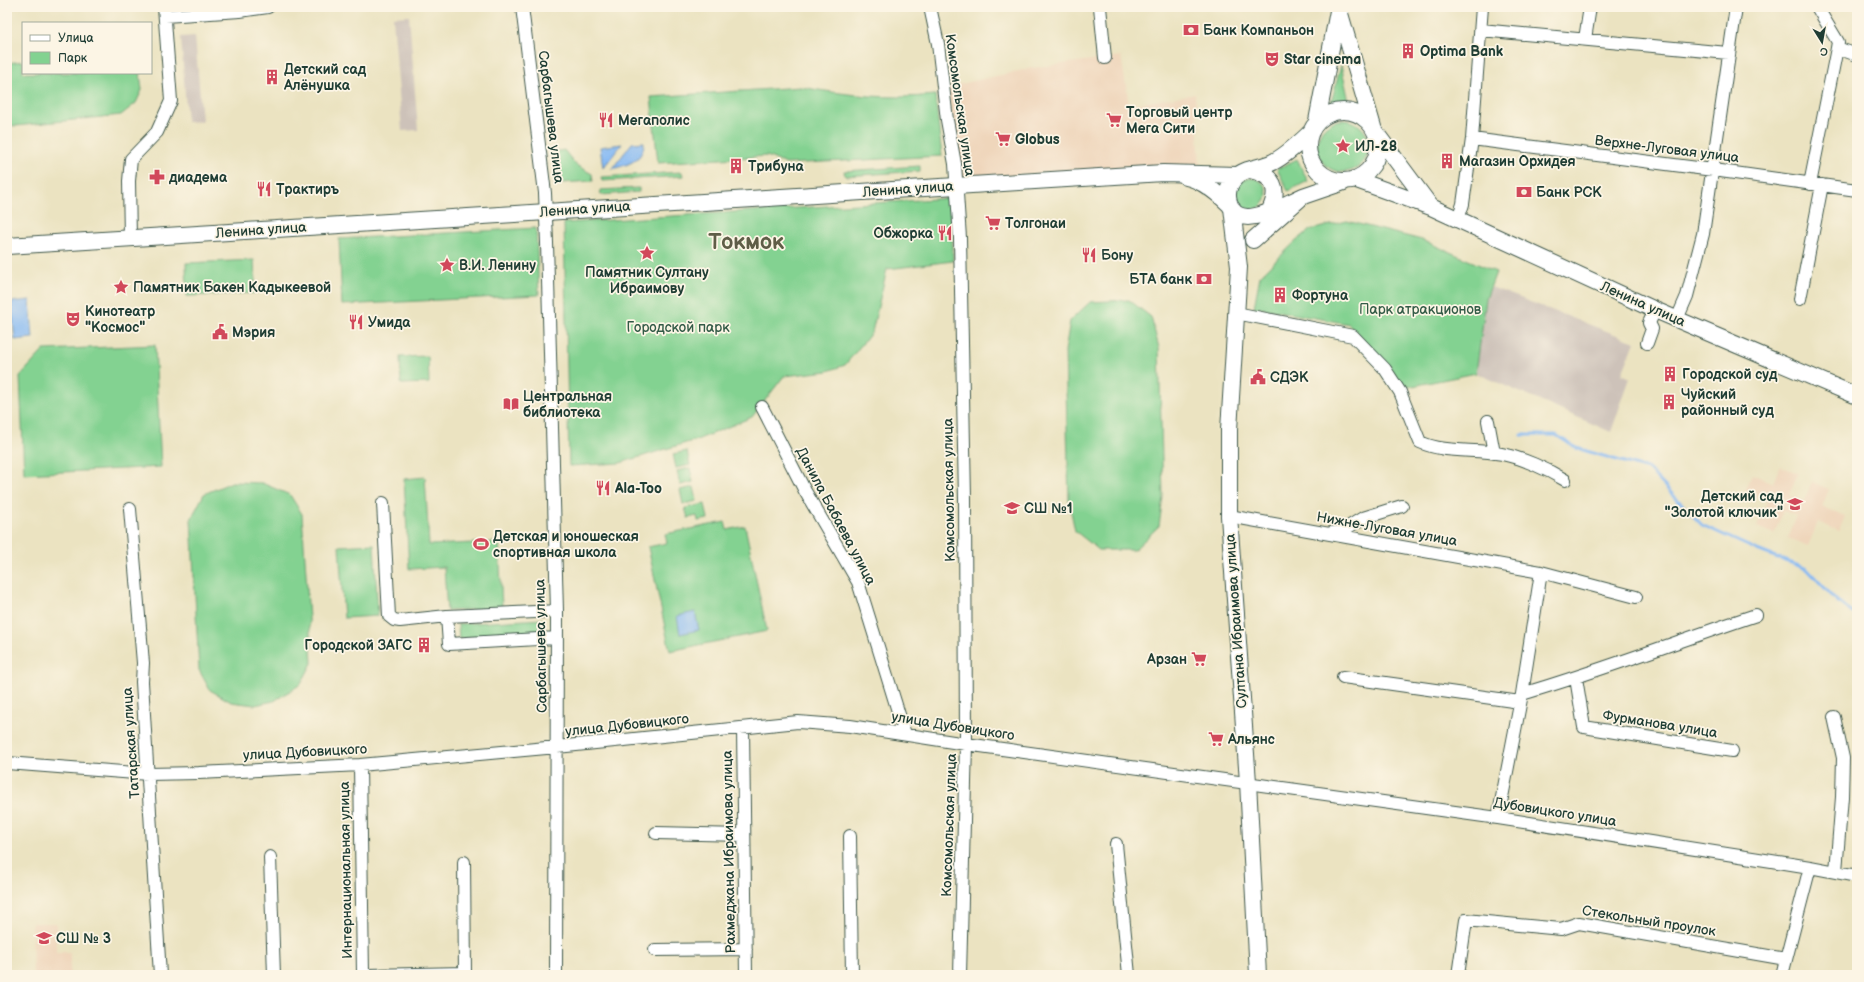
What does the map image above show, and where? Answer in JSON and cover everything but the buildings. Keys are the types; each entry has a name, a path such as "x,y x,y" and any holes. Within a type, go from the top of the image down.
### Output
{"main road":[{"path":"1338,7 1308,149 1314,166 1319,172 1330,179 1351,180 1408,198"},
{"path":"1163,173 1193,178 1216,192 1240,216 1251,218 1325,187 1351,180 1365,173 1375,160 1378,148 1374,129 1338,7"},
{"path":"1239,267 1231,206 1228,195 1229,186 1243,173 1273,162 1291,151 1314,126 1330,113 1346,111 1354,113 1365,119 1374,129 1430,207"},
{"path":"1163,173 1261,172 1270,179 1275,189 1275,199 1239,267"},
{"name":"Ленина улица","path":"7,246 1163,173"},
{"path":"1325,187 1355,189 1408,198"},
{"path":"1216,192 1235,237"},
{"path":"1252,240 1303,196"},
{"name":"Ленина улица","path":"1408,198 1458,219 1655,310 1857,396"},
{"name":"Султана Ибраимова улица","path":"1239,267 1229,430 1229,516 1248,782 1258,975"}],"street":[{"path":"130,238 129,180 131,159 157,132 171,101 165,12 240,11 268,7"},
{"name":"Сарбагышева улица","path":"522,7 545,193 546,212 557,611 556,975"},
{"name":"Комсомольская улица","path":"930,7 938,44 947,120 955,164 960,238 965,499 966,744 960,975"},
{"path":"1100,7 1105,58"},
{"path":"1458,219 1464,196 1472,140 1482,7"},
{"path":"1585,39 1590,7"},
{"path":"1677,319 1687,296 1703,234 1728,53 1736,7"},
{"path":"1800,299 1816,185 1838,48 1838,42 1817,7"},
{"path":"1481,30 1728,53"},
{"path":"1838,48 1857,55"},
{"name":"Верхне-Луговая улица","path":"1472,140 1857,190"},
{"path":"1647,343 1652,329 1649,323 1655,310"},
{"path":"1236,313 1353,336 1385,369 1400,392 1420,442 1434,448 1503,454 1539,467 1565,480"},
{"name":"Данила Бабаева улица","path":"762,407 805,491 858,582 905,734"},
{"path":"1488,421 1494,453"},
{"path":"383,503 389,616 394,620 400,621 447,616 557,611"},
{"path":"1329,534 1340,532 1363,518 1402,506"},
{"name":"Татарская улица","path":"130,509 143,663 160,975"},
{"name":"Нижне-Луговая улица","path":"1229,516 1541,572 1636,597"},
{"path":"1498,818 1521,698 1541,572"},
{"path":"1343,677 1521,698 1663,646 1756,615"},
{"path":"447,616 449,644 556,638"},
{"name":"Фурманова улица","path":"1576,678 1584,727 1732,751"},
{"path":"1834,717 1843,758 1842,797 1836,871"},
{"name":"улица Дубовицкого","path":"7,763 148,774 360,764 557,747 798,722 850,726 966,744 1248,782"},
{"name":"Рахмеджана Ибраимова улица","path":"743,728 743,835 746,975"},
{"name":"Интернациональная улица","path":"360,764 363,975"},
{"name":"Дубовицкого улица","path":"1248,782 1498,818 1810,866 1857,876"},
{"path":"656,834 743,835"},
{"path":"850,836 852,975"},
{"path":"1116,844 1129,975"},
{"path":"270,857 274,975"},
{"path":"369,975 465,974 464,862"},
{"path":"1782,975 1810,866"},
{"name":"Стекольный проулок","path":"1458,975 1466,920 1560,929 1578,923 1786,959"},
{"path":"655,950 746,949"}],"shaded area":[{"path":"409,16 418,130 402,131 393,17"},
{"path":"195,36 202,121 187,122 181,37"},
{"path":"1121,56 1129,105 1195,94 1200,164 960,181 947,87 1032,68"},
{"path":"1209,271 1211,281 1188,285 1186,275"},
{"path":"1491,287 1635,342 1622,374 1630,378 1611,432 1476,373 1486,299"},
{"name":"Детский сад \"Золотой ключик\"","path":"1780,466 1798,473 1789,495 1804,501 1812,482 1829,489 1822,507 1845,516 1839,531 1818,522 1808,546 1788,538 1797,516 1783,511 1774,534 1757,527 1767,501 1745,492 1752,474 1773,483"},
{"name":"СШ № 3","path":"32,923 56,923 56,952 70,952 70,975 33,975"}],"green space":[{"path":"22,61 22,74 140,74 142,90 136,103 121,115 16,126 7,125 7,63"},
{"path":"1341,65 1350,106 1340,104 1330,107"},
{"path":"801,87 884,97 935,95 942,156 786,164 767,156 658,163 651,97"},
{"path":"1338,120 1348,120 1358,124 1365,131 1369,141 1369,151 1365,161 1358,168 1348,172 1338,172 1328,168 1321,161 1317,151 1317,141 1321,131 1328,124"},
{"path":"564,150 576,165 592,174 593,181 561,183 554,152"},
{"path":"1297,159 1308,181 1288,191 1277,169"},
{"path":"920,166 920,171 845,176 844,171"},
{"path":"682,172 683,176 602,181 601,177"},
{"path":"1248,178 1254,178 1264,185 1267,194 1266,200 1260,207 1254,210 1248,210 1238,203 1235,197 1235,191 1242,181"},
{"path":"639,188 639,192 601,195 600,190"},
{"name":"Городской парк","path":"951,198 953,261 887,269 872,332 845,365 828,371 784,376 752,417 699,439 620,463 569,466 564,223"},
{"name":"Парк атракционов","path":"1347,221 1422,240 1496,272 1486,299 1476,373 1403,388 1349,324 1254,307 1260,276 1295,242 1310,230"},
{"path":"536,228 539,295 342,305 339,239"},
{"path":"254,260 256,293 187,296 186,263"},
{"path":"1129,300 1151,317 1159,348 1163,497 1159,526 1134,550 1099,550 1075,531 1069,502 1065,351 1070,321 1090,302"},
{"path":"155,345 161,467 24,474 20,376 44,350"},
{"path":"428,356 429,383 401,384 400,357"},
{"path":"687,451 690,465 676,468 673,454"},
{"path":"690,468 693,482 680,485 677,471"},
{"name":"Детская и юношеская спортивная школа","path":"425,477 429,545 499,542 502,608 447,611 444,567 409,569 404,479"},
{"path":"232,482 262,483 290,495 302,514 312,663 301,684 274,701 255,705 231,702 210,690 199,670 191,519 204,494"},
{"path":"694,487 697,501 683,504 680,490"},
{"path":"705,504 708,519 698,521 697,516 688,518 685,508"},
{"path":"725,522 727,530 745,526 767,631 670,651 648,547 667,543 665,534"},
{"path":"374,544 378,616 344,618 339,546"},
{"path":"543,619 544,634 459,639 458,624"}],"water":[{"path":"644,142 641,154 638,158 629,164 612,169 632,143"},
{"path":"622,144 603,168 600,147"},
{"path":"30,300 33,338 15,340 11,302"},
{"path":"695,612 699,630 680,634 677,616"}],"waterway":[{"path":"1522,435 1556,435 1576,448 1648,469 1702,525 1757,550 1807,569 1837,601 1857,615"}],"place":[{"name":"Банк Компаньон","path":"1191,30"},
{"name":"Optima Bank","path":"1408,51"},
{"name":"Star cinema","path":"1272,59"},
{"name":"Детский сад Алёнушка","path":"272,77"},
{"name":"Мегаполис","path":"606,120"},
{"name":"Торговый центр Мега Сити","path":"1114,120"},
{"name":"Globus","path":"1003,139"},
{"name":"ИЛ-28","path":"1343,146"},
{"name":"Магазин Орхидея","path":"1447,161"},
{"name":"Трибуна","path":"736,166"},
{"name":"диадема","path":"157,177"},
{"name":"Трактиръ","path":"264,189"},
{"name":"Банк РСК","path":"1524,192"},
{"name":"Толгонаи","path":"993,223"},
{"name":"Обжорка","path":"945,233"},
{"name":"Памятник Султану Ибраимову","path":"647,253"},
{"name":"Бону","path":"1089,255"},
{"name":"В.И. Ленину","path":"447,265"},
{"name":"БТА банк","path":"1204,279"},
{"name":"Памятник Бакен Кадыкеевой","path":"121,287"},
{"name":"Фортуна","path":"1280,295"},
{"name":"Кинотеатр \"Космос\"","path":"73,319"},
{"name":"Умида","path":"356,322"},
{"name":"Мэрия","path":"220,332"},
{"name":"Городской суд","path":"1670,374"},
{"name":"СДЭК","path":"1258,377"},
{"name":"Чуйский районный суд","path":"1669,402"},
{"name":"Центральная библиотека","path":"511,404"},
{"name":"Ala-Too","path":"603,488"},
{"name":"Детский сад \"Золотой ключик\"","path":"1795,504"},
{"name":"СШ №1","path":"1012,508"},
{"name":"Детская и юношеская спортивная школа","path":"481,544"},
{"name":"Городской ЗАГС","path":"424,645"},
{"name":"Арзан","path":"1199,659"},
{"name":"Альянс","path":"1216,739"},
{"name":"СШ № 3","path":"44,938"}],"district":[{"name":"Токмок","path":"746,242"}]}
